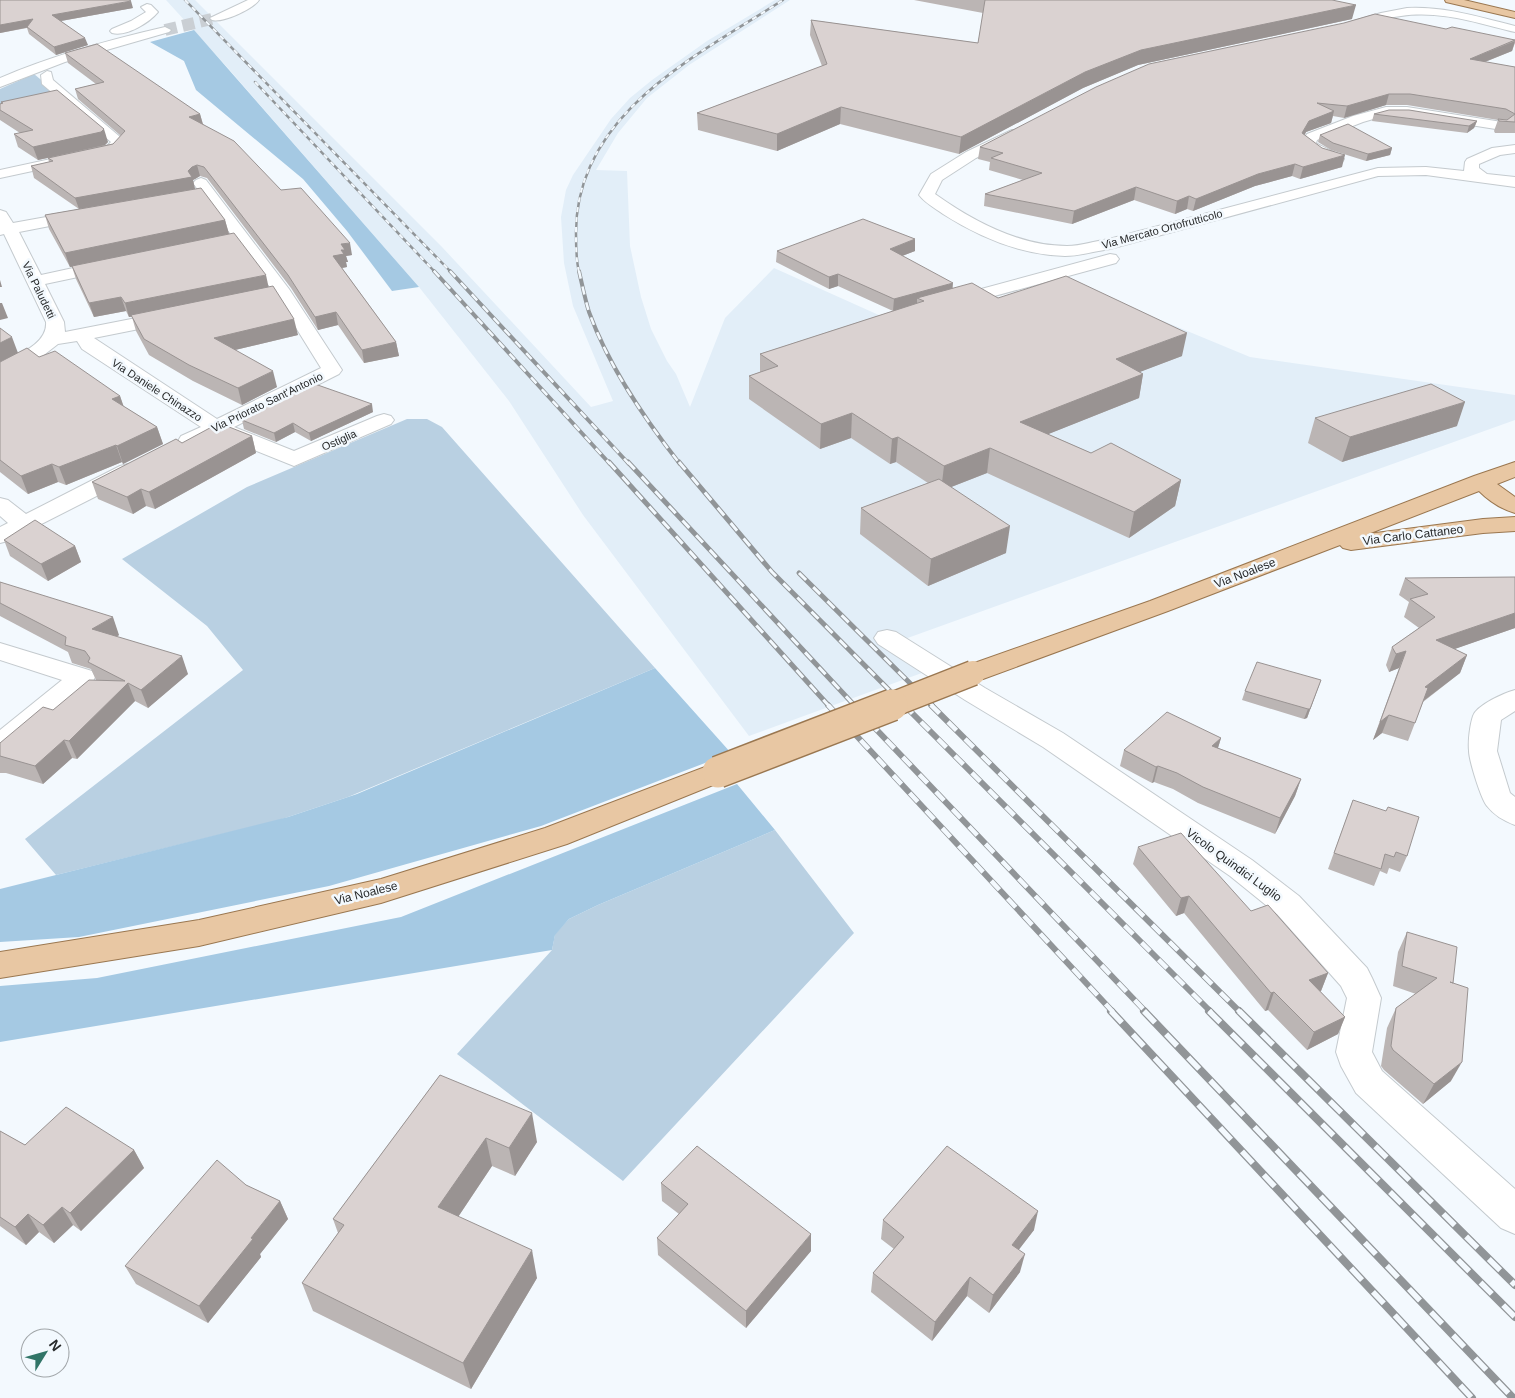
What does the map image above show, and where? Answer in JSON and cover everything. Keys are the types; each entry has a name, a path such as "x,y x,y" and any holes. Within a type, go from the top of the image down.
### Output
{"main road":[{"path":"1450,0 1515,15"},
{"name":"Via Noalese","path":"0,965 199,933 381,891 556,836 973,673 1159,606 1515,469"},
{"path":"1482,481 1496,495 1515,506"},
{"name":"Via Carlo Cattaneo","path":"1310,548 1483,526 1515,524"}],"street":[{"path":"216,18 250,5 254,0"},
{"path":"0,72 131,27 152,12 147,8"},
{"path":"1332,30 1388,14 1417,10 1442,12 1515,29"},
{"path":"0,83 45,64 95,48 165,30"},
{"path":"0,174 111,150 119,142 47,81 46,75"},
{"name":"Via Mercato Ortofrutticolo","path":"1378,172 1325,155 1308,144 1312,137 1358,119 1386,111 1505,121 1507,139 1515,148"},
{"name":"Via Mercato Ortofrutticolo","path":"1022,128 971,155 936,178 927,195 950,213 987,232 1025,245 1066,251 1110,244 1378,172 1426,171 1515,182"},
{"name":"Via Mercato Ortofrutticolo","path":"1483,178 1472,170 1472,162 1497,151 1515,148"},
{"path":"936,307 1404,179 1429,177 1483,178"},
{"name":"Via Priorato Sant'Antonio","path":"172,449 332,370 283,293 243,238 200,191"},
{"path":"3,224 104,212"},
{"name":"Via Paludetti","path":"3,224 35,281 55,322 56,330 52,339"},
{"path":"224,242 243,238"},
{"path":"35,281 130,261"},
{"path":"264,297 283,293"},
{"path":"0,372 33,354 52,339 83,335 188,313"},
{"name":"Via Daniele Chinazzo","path":"83,335 89,345 216,427 294,459"},
{"name":"Ostiglia","path":"294,459 384,420"},
{"path":"0,536 146,462"},
{"path":"0,505 24,524"},
{"name":"Vicolo Quindici Luglio","path":"887,638 975,694 1053,740 1241,868 1288,905 1355,978 1361,988 1364,998 1354,1052 1359,1066 1369,1082 1515,1215"},
{"path":"0,651 82,676 0,745"},
{"path":"1515,698 1487,716 1483,751 1496,798 1515,814"}],"shaded area":[{"path":"166,0 195,0 442,247 591,407 613,401 573,306 564,263 561,217 566,190 573,175 611,119 630,98 652,80 707,41 775,0 790,0 689,65 647,98 618,133 596,170 627,171 630,246 641,297 651,329 667,361 676,374 690,407 725,318 774,268 901,325 1064,280 1250,357 1515,395 1515,420 902,640 930,670 749,736 583,515 509,401 419,287"},
{"path":"194,30 419,287 392,291 347,231 303,179 196,90 184,61 150,42"},
{"path":"34,74 63,98 0,112 0,89"},
{"path":"407,419 427,419 442,427 655,668 348,797 279,820 56,875 25,839 243,670 207,626 122,559 247,487"},
{"path":"655,668 731,753 541,826 329,886 79,937 0,942 0,889 288,817 357,794"},
{"path":"737,784 775,830 569,919 555,935 552,950 0,1042 0,986 97,978 401,917"},
{"path":"775,830 854,933 623,1181 457,1054 552,950 555,934 569,919"}],"building":[{"path":"0,0 131,1 52,15 85,38 54,47 27,27 33,19 0,25"},
{"path":"985,0 1332,0 1356,5 1141,50 1085,72 961,137 841,107 777,134 697,113 827,64 811,20 978,43"},
{"path":"1375,14 1446,29 1452,27 1515,40 1470,59 1515,67 1515,114 1506,109 1410,94 1389,94 1347,106 1317,103 1334,111 1309,121 1302,133 1322,148 1345,155 1303,167 1295,164 1258,174 1196,199 1189,196 1177,201 1136,187 1074,211 985,194 1042,173 991,158 1003,153 980,147 1096,87 1149,64 1344,23"},
{"path":"97,44 200,114 189,117 234,141 281,190 301,188 350,243 341,244 345,250 341,250 344,254 333,256 396,342 362,350 336,312 315,317 288,275 204,167 197,165 192,167 188,171 192,177 75,198 31,166 53,161 48,158 113,144 125,131 75,89 104,82 65,53"},
{"path":"57,90 104,129 101,132 33,147 14,134 33,130 0,110 0,104 3,103 1,102"},
{"path":"1389,110 1409,110 1477,121 1469,126 1374,114"},
{"path":"1515,114 1515,122 1499,121 1498,119 1507,120"},
{"path":"1348,124 1392,148 1368,154 1333,143 1320,135"},
{"path":"201,188 225,220 65,253 45,215"},
{"path":"863,219 915,239 890,249 953,283 894,299 838,274 829,277 777,251"},
{"path":"234,233 266,275 125,303 121,297 89,303 72,266"},
{"path":"1066,276 1187,333 1116,359 1143,374 1020,422 1091,453 1111,443 1181,480 1134,512 990,448 944,466 898,437 892,439 852,413 821,424 749,376 778,366 760,354 924,301 917,298 972,283 998,298"},
{"path":"273,286 294,319 214,338 273,371 238,388 189,365 144,339 131,315"},
{"path":"0,328 12,337 0,343"},
{"path":"27,348 39,357 55,351 120,396 112,399 157,427 117,446 59,467 52,464 21,476 0,460 0,362"},
{"path":"312,383 372,404 309,433 293,423 274,433 242,420 265,408 261,406"},
{"path":"1431,384 1465,402 1350,437 1315,418"},
{"path":"219,423 252,436 149,492 141,489 127,497 92,482 176,439 182,443"},
{"path":"939,479 1010,526 931,559 861,508"},
{"path":"35,520 75,546 41,564 4,540"},
{"path":"1515,577 1515,613 1436,640 1467,655 1425,687 1428,688 1415,723 1389,715 1380,722 1406,651 1396,654 1392,647 1435,617 1410,599 1428,594 1405,578"},
{"path":"0,582 113,617 92,629 182,656 141,690 128,683 69,741 64,740 35,766 0,756 0,743 43,707 53,710 89,680 125,681 88,662 90,658 85,651 65,645 66,637 0,603"},
{"path":"1257,662 1321,680 1310,709 1245,691"},
{"path":"1167,712 1221,738 1212,746 1301,779 1280,818 1203,787 1177,773 1158,766 1156,767 1124,750"},
{"path":"1353,800 1386,811 1388,807 1419,817 1407,856 1396,852 1394,857 1385,854 1381,869 1334,853"},
{"path":"1181,833 1251,911 1268,905 1328,973 1309,980 1345,1017 1314,1032 1274,992 1271,993 1189,896 1181,898 1138,847"},
{"path":"1407,932 1457,947 1453,983 1468,988 1462,1062 1434,1084 1393,1050 1391,1046 1396,1008 1437,978 1402,966"},
{"path":"440,1075 532,1113 509,1148 486,1138 438,1207 532,1250 463,1363 302,1283 344,1225 333,1219"},
{"path":"66,1107 134,1150 70,1213 62,1207 43,1225 28,1214 15,1227 0,1217 0,1131 25,1145"},
{"path":"697,1146 811,1234 746,1311 657,1238 688,1204 661,1183"},
{"path":"947,1146 1038,1211 1012,1245 1025,1254 993,1295 970,1277 935,1322 873,1273 904,1237 883,1220"},
{"path":"217,1160 246,1185 280,1201 251,1238 253,1239 199,1306 125,1266"}],"tunnel":[{"path":"165,30 216,18"}],"railway":[{"path":"185,0 451,272"},
{"path":"579,272 576,234 581,192 596,155 618,122 646,93 679,67 783,0"},
{"path":"255,82 435,272"},
{"path":"434,271 610,464"},
{"path":"450,271 629,464"},
{"path":"579,271 589,312 617,372 653,429 680,464"},
{"path":"609,462 829,706"},
{"path":"628,462 855,706"},
{"path":"679,462 772,572 905,706"},
{"path":"799,573 933,706"},
{"path":"828,705 1113,1012"},
{"path":"853,705 1146,1012"},
{"path":"931,705 1240,1012"},
{"path":"905,706 1211,1012"},
{"path":"1111,1011 1472,1398"},
{"path":"1144,1011 1513,1398"},
{"path":"1209,1011 1515,1317"},
{"path":"1239,1011 1515,1285"}]}
